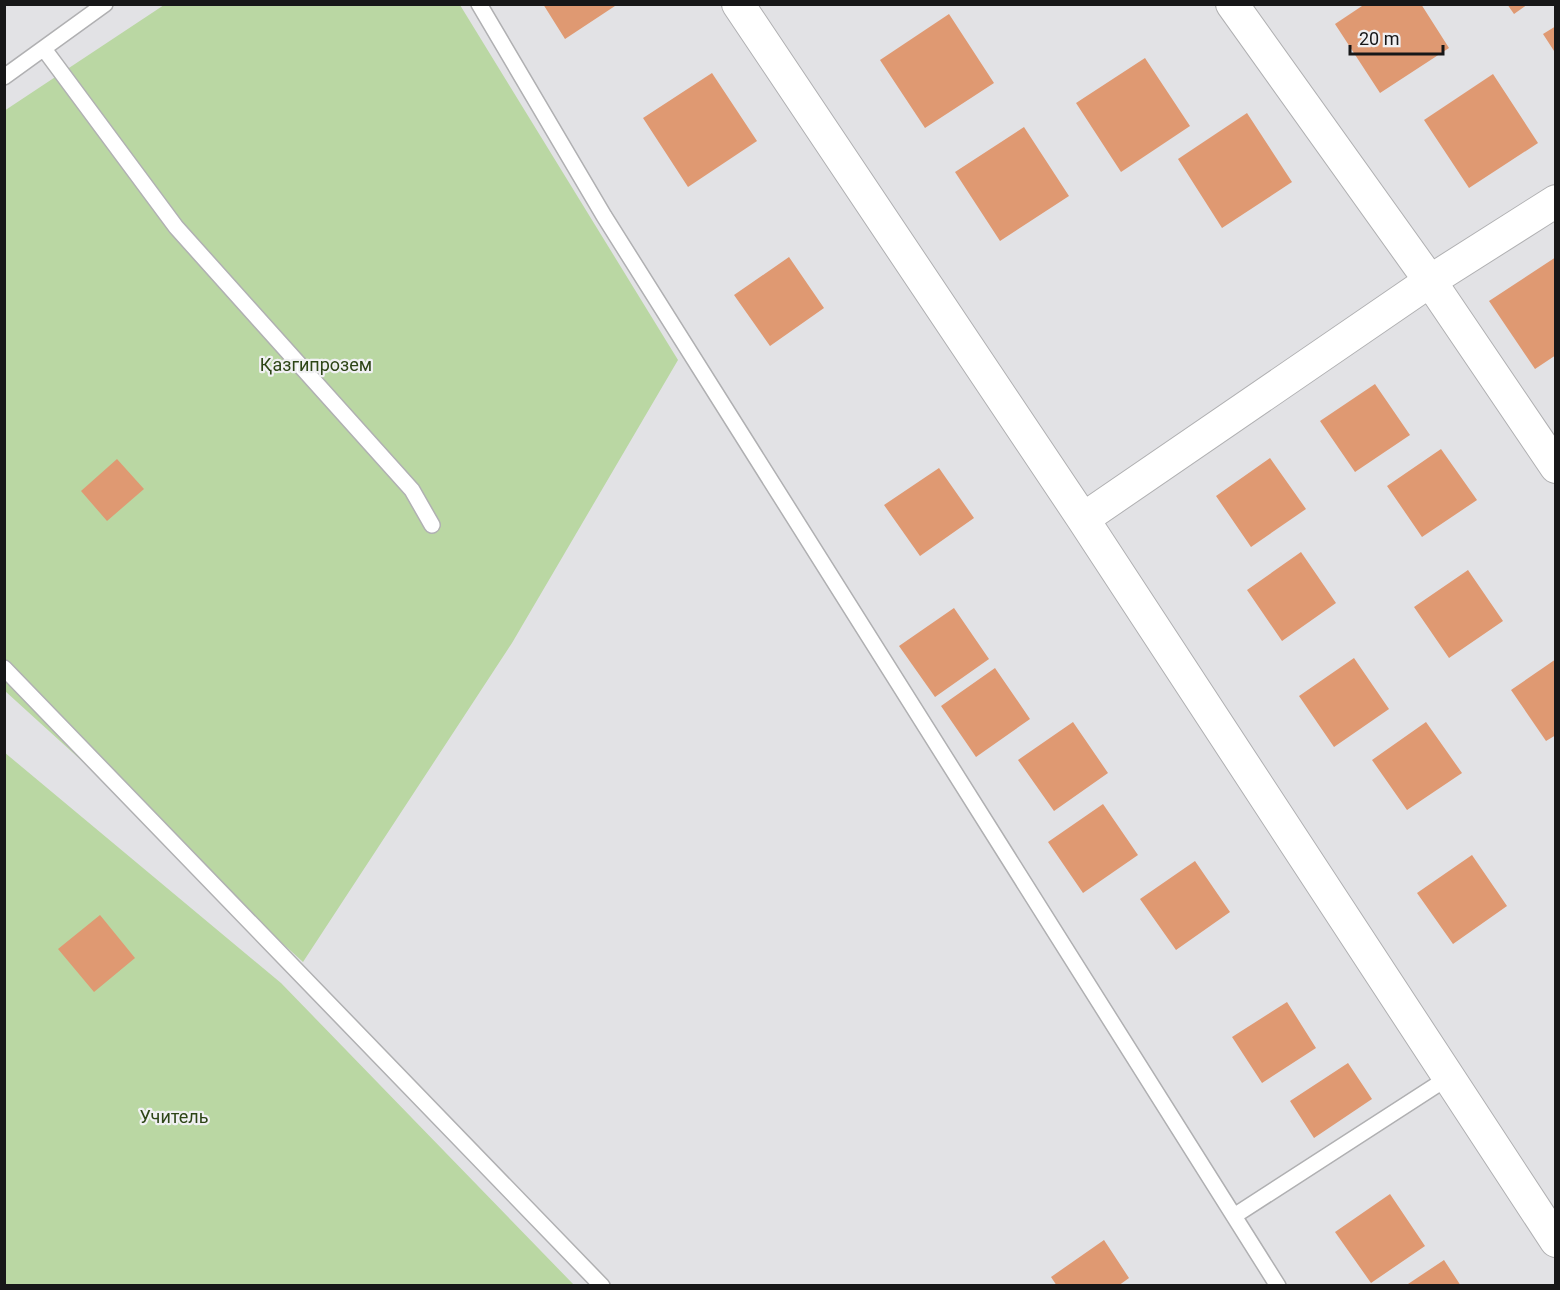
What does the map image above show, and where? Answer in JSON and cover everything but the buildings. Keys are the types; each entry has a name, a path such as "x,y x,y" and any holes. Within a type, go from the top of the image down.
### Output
{"street":[{"path":"738,4 794,91 1083,519 1556,1241"},
{"path":"1232,4 1430,281 1556,466"},
{"path":"1083,519 1430,281 1556,201"}],"lane":[{"path":"4,78 105,4"},
{"path":"479,4 604,216 1278,1286"},
{"path":"44,49 176,227 412,490 432,525"},
{"path":"4,668 602,1286"},
{"path":"1234,1216 1449,1077"}],"green space":[{"name":"Қазгипрозем","path":"164,5 460,5 678,360 512,643 303,962 5,691 4,111"},
{"name":"Учитель","path":"4,752 281,983 574,1285 5,1285"}]}
